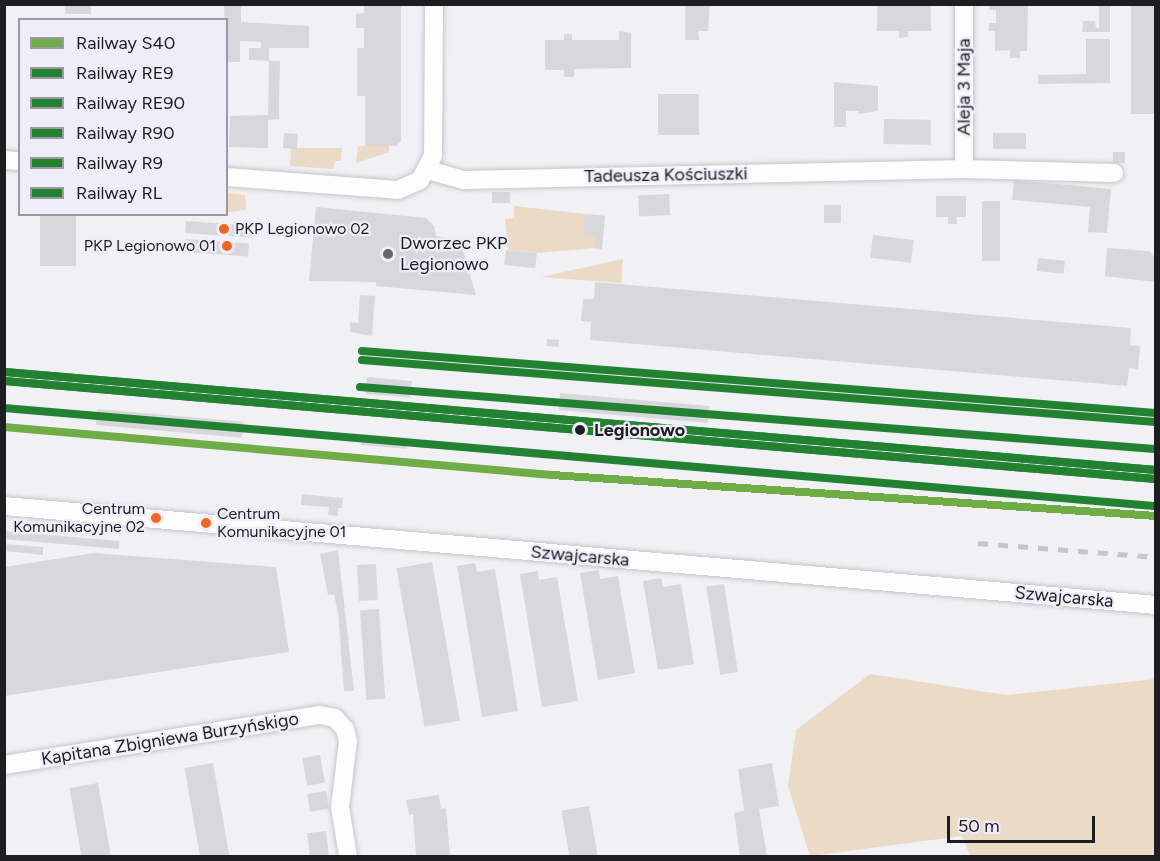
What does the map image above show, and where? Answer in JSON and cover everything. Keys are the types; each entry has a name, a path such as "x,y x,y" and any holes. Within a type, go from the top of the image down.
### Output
{"street":[{"path":"228,177 398,190 416,183 428,170 434,149 434,4"},
{"name":"Aleja 3 Maja","path":"964,4 964,169"},
{"name":"Tadeusza Kościuszki","path":"428,170 464,180 964,169 1114,173"},
{"name":"Szwajcarska","path":"4,506 1155,605"},
{"name":"Kapitana Zbigniewa Burzyńskigo","path":"4,765 320,715 335,718 345,729 348,741 340,807 348,856"}],"shaded area":[{"path":"358,146 389,146 389,152 356,163"},
{"path":"291,148 342,148 341,161 335,161 333,169 290,166"},
{"path":"228,193 245,195 246,210 228,212"},
{"path":"514,206 605,216 594,248 537,253 508,250 505,219 514,218"},
{"path":"623,259 621,283 541,277"},
{"path":"870,674 1006,695 1155,679 1155,856 970,856 962,836 810,856 788,786 796,730"}],"building":[{"path":"65,4 91,4 91,14 65,14"},
{"path":"224,4 241,4 241,22 309,26 309,48 269,48 269,61 249,60 249,48 261,48 261,42 240,41 240,62 228,62 228,18 224,18"},
{"path":"364,4 401,4 401,141 396,146 365,146 365,96 357,96 357,48 364,48 364,28 356,28 356,14 364,13"},
{"path":"710,4 708,31 698,31 699,40 685,40 685,5"},
{"path":"877,4 931,4 931,31 908,31 908,37 899,38 899,31 877,31"},
{"path":"989,4 1028,4 1027,51 1020,51 1020,58 1010,58 1010,50 995,51 995,31 989,31 989,23 996,23 996,10 989,10"},
{"path":"1099,4 1110,4 1110,32 1082,32 1083,21 1095,21 1096,28 1099,28"},
{"path":"1131,4 1155,4 1155,114 1131,114"},
{"path":"619,31 631,33 631,68 574,69 574,77 564,77 564,70 545,70 545,40 564,40 564,34 572,34 572,40 619,40"},
{"path":"1086,39 1110,39 1110,83 1038,84 1038,75 1086,74"},
{"path":"269,61 280,61 279,119 268,120 268,148 229,147 230,116 268,115"},
{"path":"834,82 878,86 878,111 859,114 858,111 846,111 846,127 834,127"},
{"path":"658,94 699,94 699,135 658,135"},
{"path":"884,119 931,120 931,145 884,144"},
{"path":"284,133 298,134 297,149 283,148"},
{"path":"993,133 1026,133 1026,149 993,149"},
{"path":"1113,152 1125,152 1125,163 1113,163"},
{"path":"1014,180 1111,189 1107,233 1088,232 1090,207 1012,200"},
{"path":"492,192 510,192 510,203 492,203"},
{"path":"669,194 670,215 639,217 638,196"},
{"path":"936,196 966,196 966,217 957,217 957,224 948,224 948,217 936,217"},
{"path":"982,201 1000,201 1000,261 982,261"},
{"path":"824,205 841,205 841,223 824,223"},
{"name":"Dworzec PKP Legionowo","path":"316,207 426,218 434,226 436,236 460,240 476,295 376,286 376,282 309,281"},
{"path":"585,214 605,216 602,249 594,248 596,236 583,235"},
{"path":"40,216 76,216 76,266 40,266"},
{"path":"186,221 250,225 249,237 185,233"},
{"path":"873,235 914,240 911,263 870,258"},
{"path":"185,239 249,243 248,256 184,252"},
{"path":"1107,248 1149,251 1155,258 1155,282 1105,276"},
{"path":"506,250 537,253 535,268 504,265"},
{"path":"1038,258 1065,261 1063,274 1037,271"},
{"path":"595,282 1131,328 1130,345 1140,346 1138,369 1129,368 1127,386 590,340 591,322 581,321 583,299 594,299"},
{"path":"360,295 375,296 372,336 350,332 350,322 358,323"},
{"path":"547,339 559,340 558,347 546,346"},
{"path":"367,377 412,381 410,398 366,394"},
{"path":"560,393 709,406 708,423 559,410"},
{"path":"97,409 243,422 242,438 96,425"},
{"path":"362,434 408,438 407,449 361,445"},
{"path":"302,494 343,498 342,508 338,508 338,516 328,515 329,507 301,505"},
{"path":"4,531 120,541 119,549 4,539"},
{"path":"4,544 43,547 43,555 4,551"},
{"path":"338,550 354,691 344,691 338,613 334,594 328,595 320,554"},
{"path":"94,553 276,567 289,652 4,696 4,567"},
{"path":"432,562 460,721 425,727 397,568"},
{"path":"475,563 477,572 495,569 518,711 482,717 457,566"},
{"path":"376,564 378,600 359,601 357,565"},
{"path":"599,570 600,579 618,576 635,673 598,680 580,573"},
{"path":"538,571 539,580 557,577 578,701 542,707 520,574"},
{"path":"661,578 663,587 681,584 694,664 658,670 643,581"},
{"path":"724,584 738,672 720,675 706,587"},
{"path":"379,609 385,699 366,700 360,610"},
{"path":"320,755 325,783 307,786 302,758"},
{"path":"213,763 229,856 200,856 184,768"},
{"path":"772,763 779,806 759,809 767,856 740,856 734,813 744,811 738,769"},
{"path":"98,783 111,856 81,856 69,788"},
{"path":"326,791 329,809 310,812 307,794"},
{"path":"439,795 441,809 446,808 450,856 416,856 413,814 409,815 406,800"},
{"path":"589,806 598,856 569,856 561,811"},
{"path":"326,831 329,855 310,856 307,833"}],"railway":[{"path":"978,543 1156,557"}],"rail line":[{"name":"RL","path":"362,351 1156,413"},
{"name":"R90","path":"362,360 1156,422"},
{"name":"RE9","path":"4,372 1156,470"},
{"name":"RL","path":"6,372 1156,470"},
{"name":"RE90","path":"4,381 1155,479"},
{"name":"R90","path":"5,381 1156,479"},
{"name":"R9","path":"360,387 1155,449"},
{"name":"R9","path":"4,408 1154,506"},
{"name":"S40","path":"4,427 552,475 1156,516"}],"place":[{"name":"PKP Legionowo 02","path":"224,229"},
{"name":"PKP Legionowo 01","path":"227,246"},
{"name":"Dworzec PKP Legionowo","path":"388,254"},
{"name":"Legionowo","path":"580,430"},
{"name":"Centrum Komunikacyjne 02","path":"156,518"},
{"name":"Centrum Komunikacyjne 01","path":"206,523"}]}
